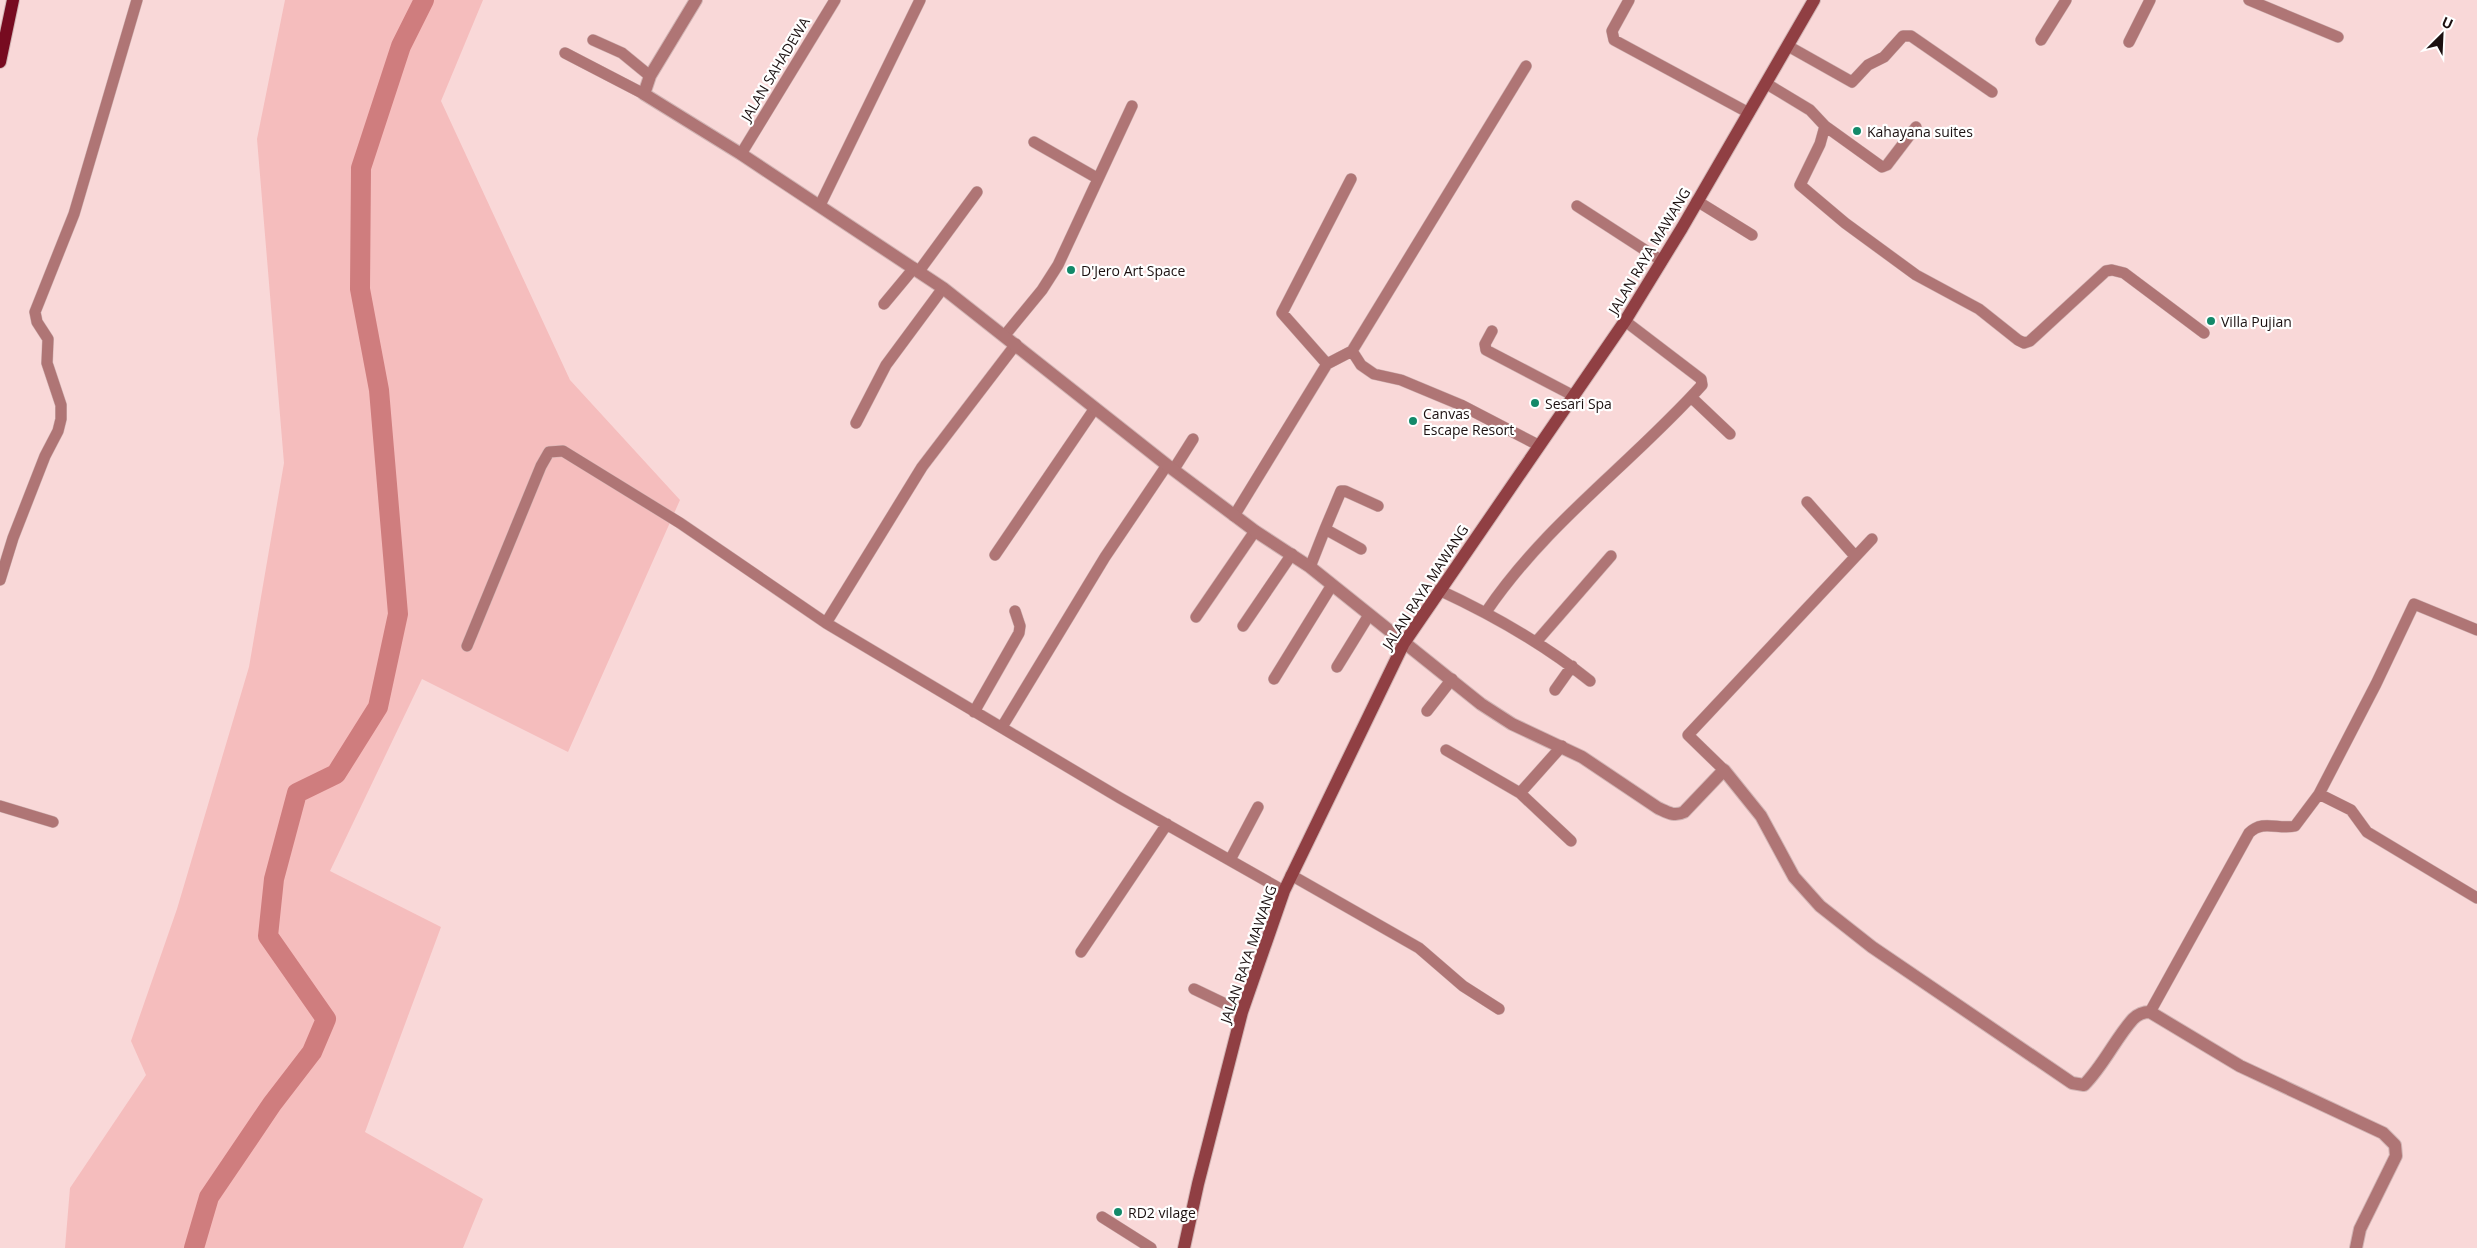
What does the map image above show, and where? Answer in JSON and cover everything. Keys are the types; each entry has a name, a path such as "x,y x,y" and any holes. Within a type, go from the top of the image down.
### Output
{"main road":[{"path":"0,62 13,0"},
{"name":"JALAN RAYA MAWANG","path":"1184,1248 1198,1184 1242,1012 1284,891 1404,643 1538,445 1625,321 1814,0"}],"street":[{"path":"0,580 13,538 61,419 61,405 47,364 48,339 37,322 35,312 74,214 90,152 137,0"},
{"path":"644,94 650,76 696,0"},
{"name":"JALAN SAHADEWA","path":"741,154 835,0"},
{"path":"820,205 920,0"},
{"path":"1629,0 1612,31 1614,40 1749,113"},
{"path":"2041,40 2066,0"},
{"path":"2129,42 2150,0"},
{"path":"2249,0 2338,37"},
{"path":"1788,46 1852,82 1868,65 1884,57 1903,36 1911,36 1992,92"},
{"path":"593,40 622,53 650,76"},
{"path":"565,53 644,94 741,154 917,269 1006,335 1095,408 1234,516 1310,567 1481,704 1512,724 1562,746 1658,808 1672,814 1678,815 1684,812 1724,770"},
{"path":"1234,516 1327,364 1352,351 1526,66"},
{"path":"1766,84 1810,110 1825,126 1882,167 1887,165 1916,127"},
{"path":"1006,335 1042,290 1058,265 1132,106"},
{"path":"1825,126 1820,144 1800,185 1845,222 1916,275 1975,306 2018,340 2024,343 2030,341 2106,271 2112,270 2124,273 2204,333"},
{"path":"1034,142 1097,178"},
{"path":"1327,364 1282,314 1351,179"},
{"path":"884,304 917,269 977,192"},
{"path":"1697,201 1752,235"},
{"path":"1577,206 1662,261"},
{"path":"856,424 886,364 943,288"},
{"path":"1486,612 1509,577 1567,514 1702,385 1701,379 1625,321"},
{"path":"1492,331 1485,344 1486,350 1574,396"},
{"path":"826,623 922,467 1016,344"},
{"path":"1352,351 1361,365 1374,374 1400,380 1461,405 1538,445"},
{"path":"1691,396 1730,434"},
{"path":"995,555 1095,408"},
{"path":"1002,727 1106,556 1170,467 1193,439"},
{"path":"467,646 541,466 549,452 558,450 680,524 826,623 974,712 1284,891"},
{"path":"1310,567 1341,491 1345,491 1378,506"},
{"path":"1807,502 1855,556"},
{"path":"1325,528 1361,548"},
{"path":"1196,617 1255,531"},
{"path":"1872,539 1688,735 1724,770 1761,816 1794,877 1820,906 1872,947 2072,1083 2084,1085 2094,1075 2134,1018 2145,1012 2150,1012 2240,1066 2383,1133 2395,1144 2396,1156 2360,1229 2356,1248"},
{"path":"1243,626 1292,554"},
{"path":"1536,642 1611,556"},
{"path":"1274,679 1332,585"},
{"path":"1439,590 1486,612 1536,642 1572,666 1590,681"},
{"path":"2150,1012 2249,833 2255,827 2262,825 2295,826 2319,794 2376,684 2414,604 2477,630"},
{"path":"974,712 1019,633 1020,626 1015,611"},
{"path":"1337,666 1369,615"},
{"path":"1554,690 1572,666"},
{"path":"1427,711 1452,679"},
{"path":"1520,793 1562,746"},
{"path":"1446,750 1520,793 1571,841"},
{"path":"2319,794 2351,810 2367,832 2477,898"},
{"path":"0,806 53,822"},
{"path":"1230,860 1258,807"},
{"path":"1081,952 1167,824"},
{"path":"1291,875 1419,948 1463,986 1499,1009"},
{"path":"1194,989 1242,1012"},
{"path":"1102,1217 1151,1248"}],"shaded area":[{"path":"285,0 483,0 441,101 570,380 680,500 568,752 422,679 330,871 441,927 365,1132 483,1199 463,1248 65,1248 70,1188 146,1075 131,1041 177,909 249,667 284,463 257,139"}],"waterway":[{"path":"194,1248 209,1197 272,1104 312,1052 326,1019 268,936 274,879 297,793 336,774 378,707 398,614 379,390 360,289 361,168 401,46 424,0"}],"place":[{"name":"Kahayana suites","path":"1857,131"},
{"name":"D'Jero Art Space","path":"1071,270"},
{"name":"Villa Pujian","path":"2211,321"},
{"name":"Sesari Spa","path":"1535,403"},
{"name":"Canvas Escape Resort","path":"1413,421"},
{"name":"RD2 vilage","path":"1118,1212"}]}
